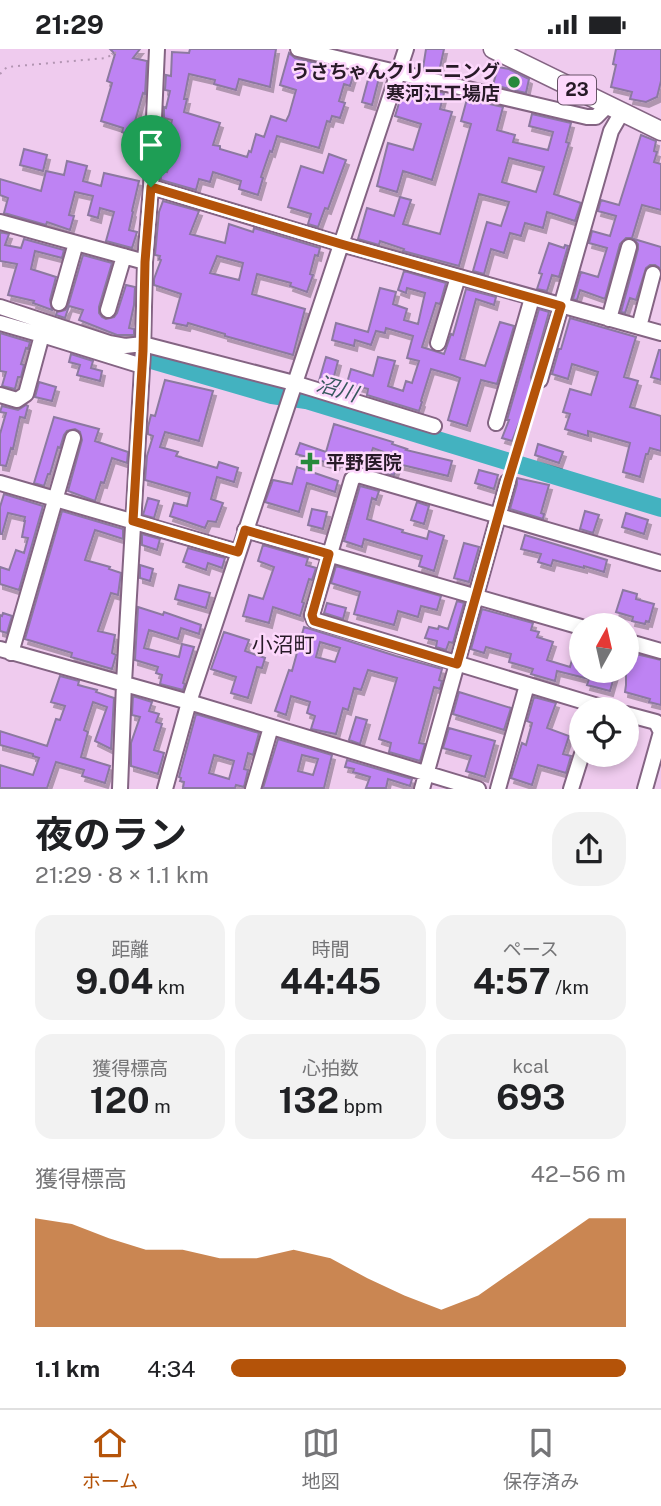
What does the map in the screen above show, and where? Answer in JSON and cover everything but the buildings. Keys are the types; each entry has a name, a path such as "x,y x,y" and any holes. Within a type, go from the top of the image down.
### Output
{"main road":[{"name":"23","path":"493,49 661,131"}],"street":[{"path":"120,789 156,49"},
{"path":"298,49 587,117 596,117 615,109"},
{"path":"165,789 188,702 406,49"},
{"path":"540,380 615,109"},
{"path":"151,187 341,244 661,334"},
{"path":"0,222 145,262"},
{"path":"59,303 76,243"},
{"path":"609,319 629,247"},
{"path":"108,310 124,256"},
{"path":"639,327 653,274"},
{"path":"438,343 458,277"},
{"path":"496,423 532,298"},
{"path":"0,307 125,346 143,356"},
{"path":"0,323 42,335 143,356 294,383 434,426"},
{"path":"0,395 17,400 26,394 42,335"},
{"path":"73,438 6,651 188,702 478,789"},
{"path":"569,698 314,621 312,615 352,479 358,475 661,563"},
{"path":"422,789 508,481"},
{"path":"0,483 238,552"},
{"path":"245,530 569,624"},
{"path":"639,645 661,651"},
{"path":"498,789 527,685"},
{"path":"639,717 656,722 661,732 645,789"},
{"path":"253,789 271,727"},
{"path":"571,789 578,767"}],"path":[{"path":"0,74 7,67 106,58 119,49"},
{"path":"508,481 540,380"}],"waterway":[{"name":"沼川","path":"107,347 272,395 306,400 661,508"}],"place":[{"name":"うさちゃんクリーニング 寒河江工場店","path":"514,82"},
{"name":"平野医院","path":"310,462"}],"district":[{"name":"小沼町","path":"283,645"}],"route":[{"path":"151,187 561,306 457,664 314,621 312,615 329,554 245,530 238,552 133,521 151,187"}]}
